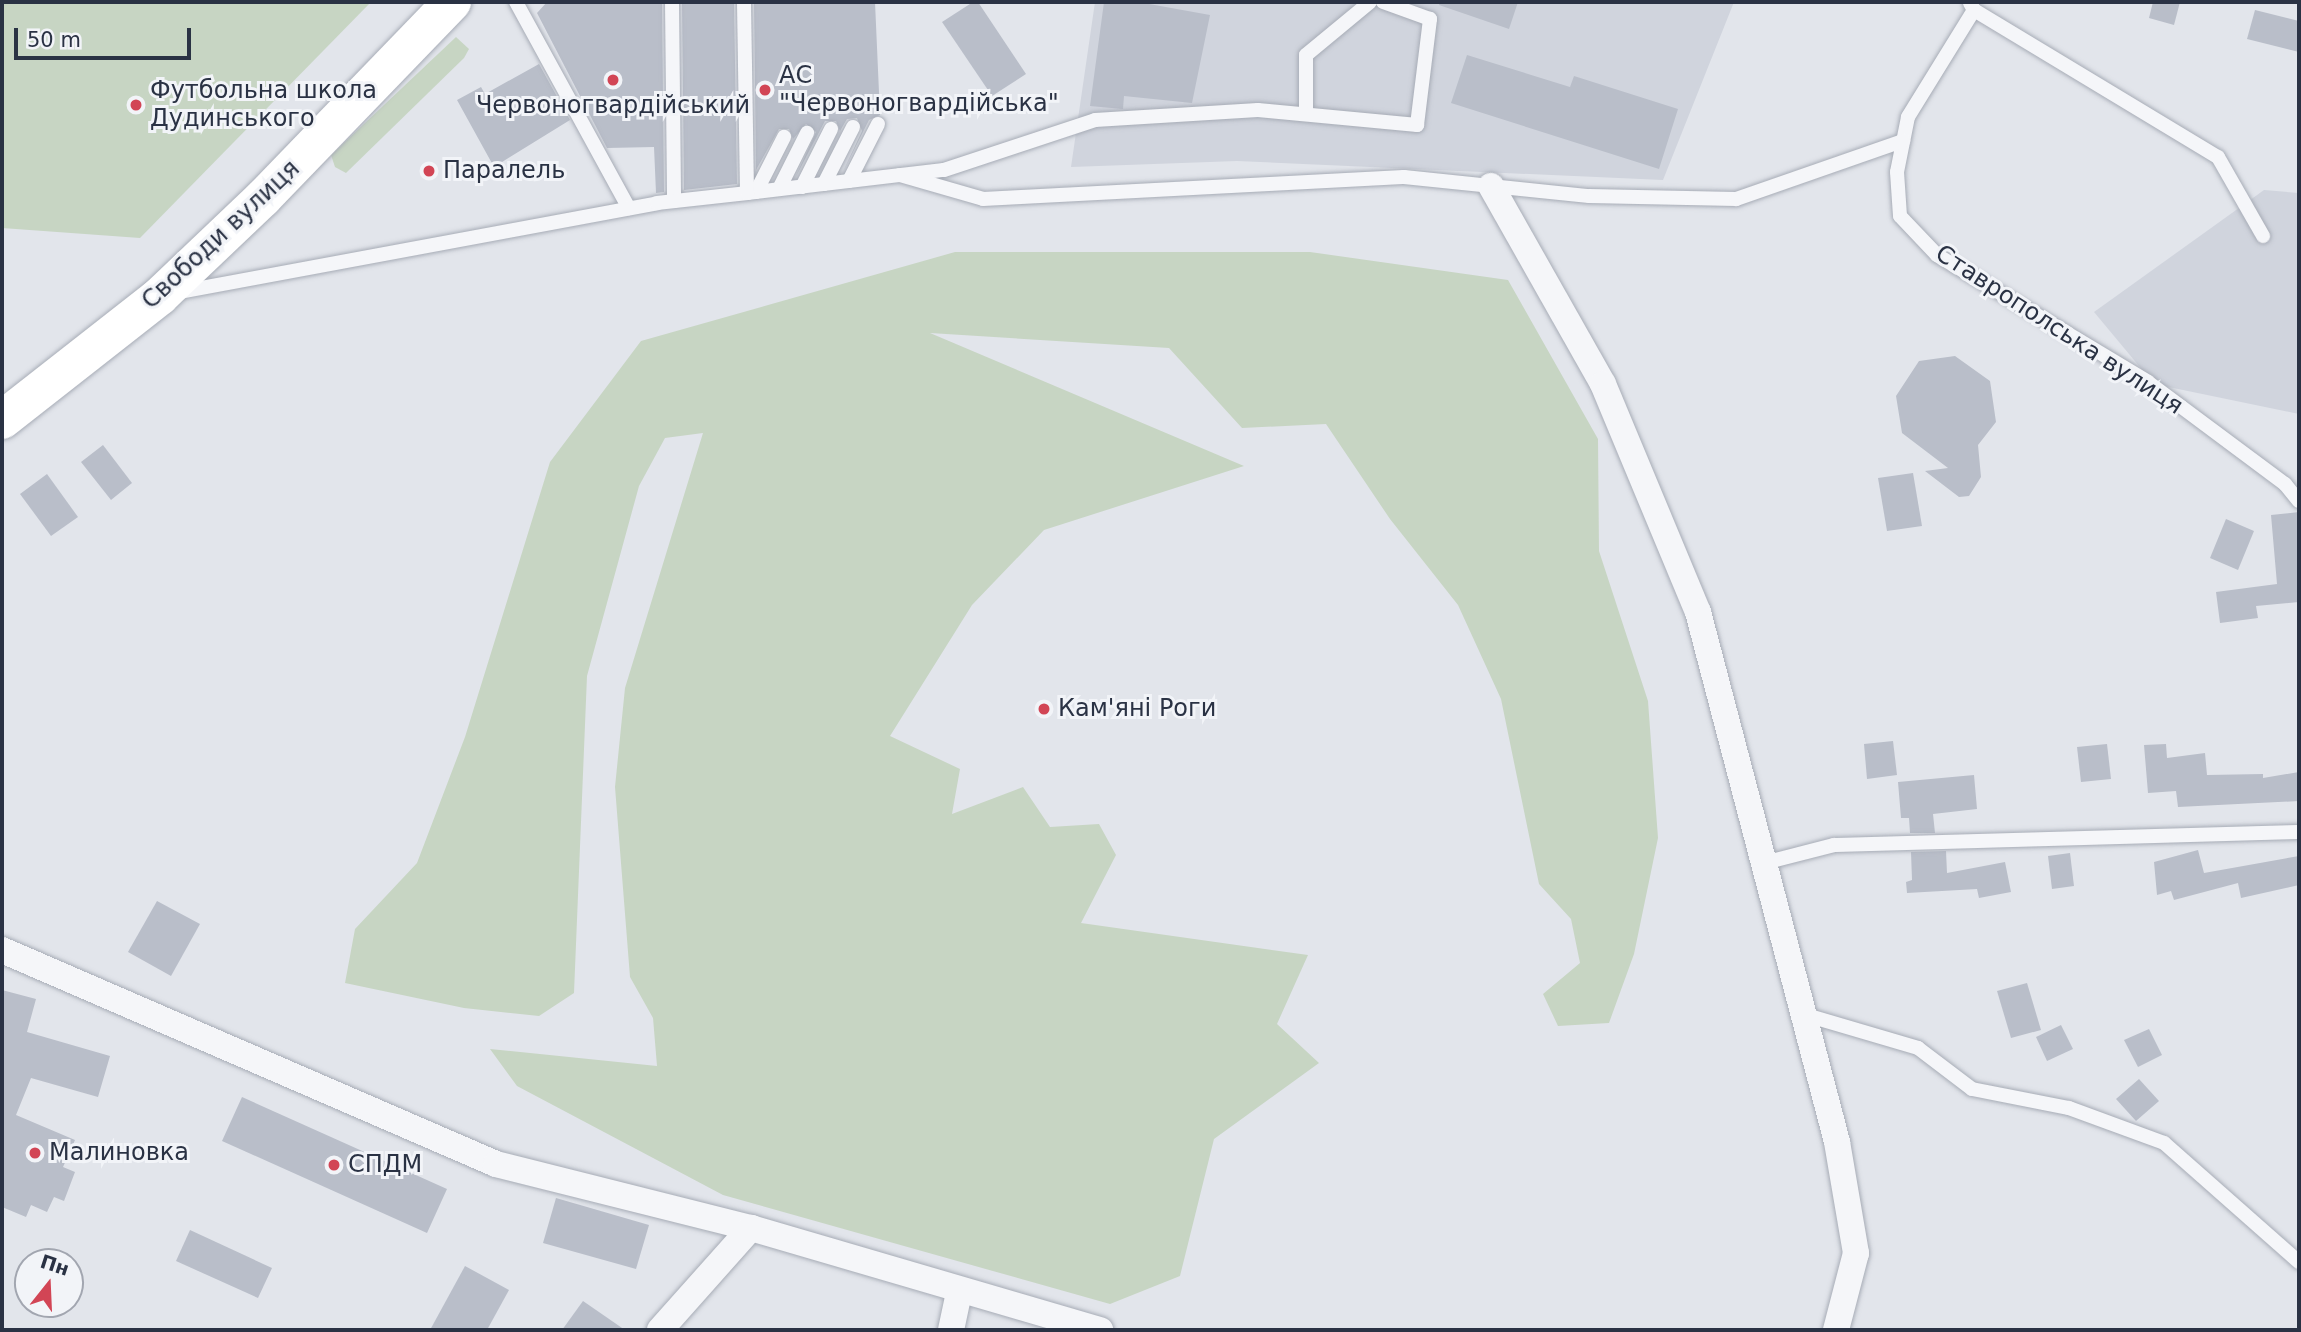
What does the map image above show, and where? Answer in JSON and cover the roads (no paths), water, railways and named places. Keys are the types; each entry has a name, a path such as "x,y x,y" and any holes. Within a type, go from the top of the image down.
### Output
{"main road":[{"name":"Свободи вулиця","path":"2,420 160,296 263,198 452,2"}],"street":[{"path":"1491,186 1603,384 1698,612 1760,864 1806,1015 1836,1142 1856,1253 1836,1330"},
{"path":"2,950 496,1164 751,1228 959,1292 1100,1330"},
{"path":"660,1330 751,1228"},
{"path":"951,1330 959,1292"}],"lane":[{"path":"516,2 629,208"},
{"path":"672,2 674,201"},
{"path":"744,2 752,192"},
{"path":"1306,114 1306,55 1370,2"},
{"path":"160,296 629,208 944,170 1095,120 1258,110 1416,125 1430,19 1383,2"},
{"path":"1972,6 2218,157 2263,236"},
{"name":"Ставрополська вулиця","path":"1972,6 1908,117 1897,172 1900,216 1937,255 2148,382 2286,484 2299,501"},
{"path":"849,181 878,124"},
{"path":"824,184 853,127"},
{"path":"802,187 831,129"},
{"path":"779,189 807,133"},
{"path":"752,192 784,137"},
{"path":"900,175 983,199 1404,177 1589,196 1736,199 1903,141"},
{"path":"1760,864 1834,845 2299,832"},
{"path":"1806,1015 1918,1048 1972,1089 2069,1108 2164,1143 2299,1262"}],"place":[{"name":"Червоногвардійський","path":"613,80"},
{"name":"АС \"Червоногвардійська\"","path":"765,90"},
{"name":"Футбольна школа Дудинського","path":"136,105"},
{"name":"Паралель","path":"429,171"},
{"name":"Кам'яні Роги","path":"1044,709"},
{"name":"Малиновка","path":"35,1153"},
{"name":"СПДМ","path":"334,1165"}]}
